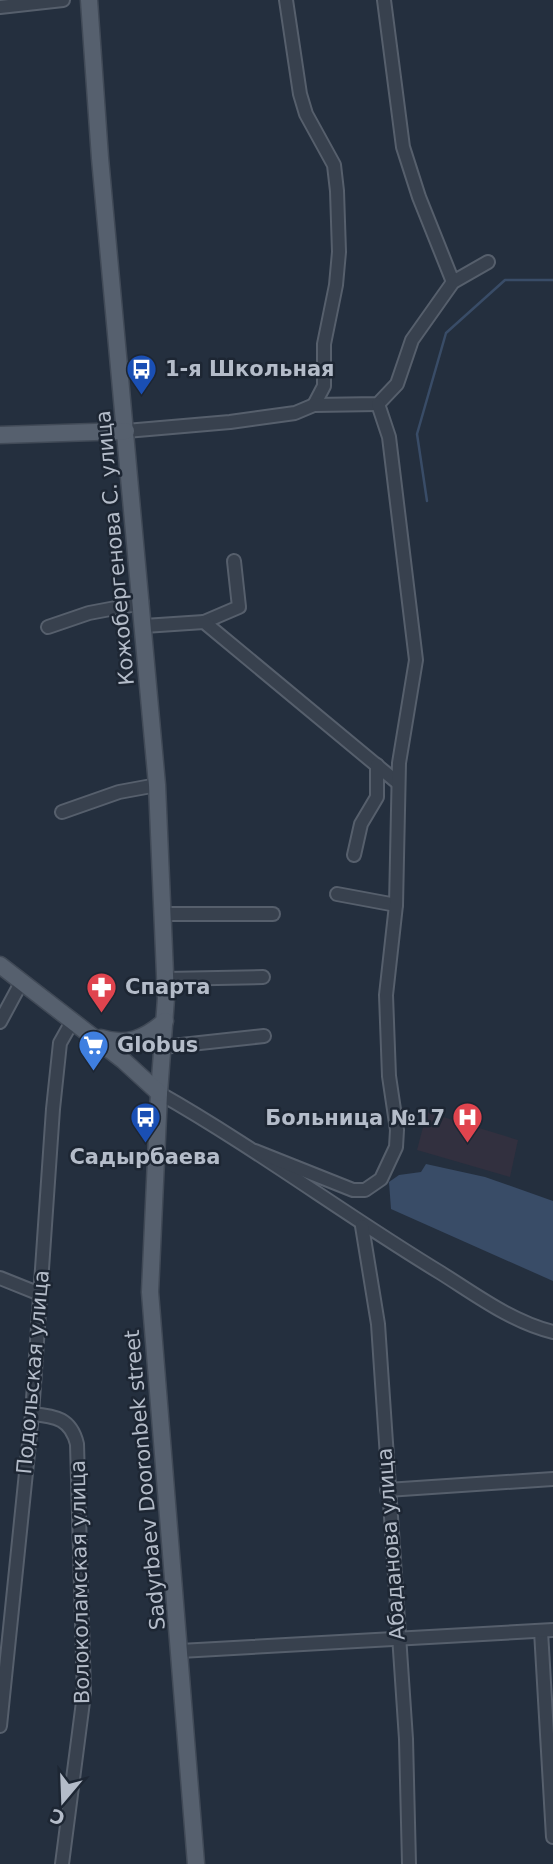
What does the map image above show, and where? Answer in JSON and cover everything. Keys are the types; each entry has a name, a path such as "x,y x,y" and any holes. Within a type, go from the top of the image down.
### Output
{"main road":[{"name":"Кожобергенова С. улица","path":"89,0 100,158 157,785 166,979 159,1093"},
{"path":"0,435 126,431"},
{"path":"0,965 92,1035 159,1093"},
{"path":"92,1035 121,1043 133,1041 144,1037 165,1021"},
{"name":"Sadyrbaev Dooronbek street","path":"159,1093 150,1292 196,1864"}],"street":[{"path":"0,7 64,0"},
{"path":"286,0 300,94 306,114 334,165 337,191 339,252 324,345 324,386 314,405"},
{"path":"384,0 389,61 403,148 419,197 453,282"},
{"path":"126,431 230,422 295,413 314,405 378,404 397,384 412,340 453,282 488,262"},
{"path":"255,1151 353,1190 374,1186 387,1171 396,1147 397,1129 389,1076 386,995 397,905 399,763 416,660 389,437 378,404"},
{"path":"144,625 204,622 239,607 234,561"},
{"path":"48,627 89,613 142,603"},
{"path":"204,622 398,783"},
{"path":"354,855 361,824 377,797 377,765"},
{"path":"62,813 119,792 157,785"},
{"path":"337,894 397,905"},
{"path":"164,914 273,914"},
{"path":"166,979 263,977"},
{"path":"0,1022 22,982"},
{"name":"Подольская улица","path":"0,1726 32,1415 60,1043 73,1020"},
{"path":"163,1047 264,1036"},
{"path":"159,1093 255,1151 362,1226 514,1318 553,1332"},
{"name":"Абаданова улица","path":"362,1226 377,1324 397,1641 407,1740 409,1864"},
{"path":"0,1278 40,1294"},
{"name":"Волоколамская улица","path":"32,1415 58,1418 68,1423 77,1444 84,1694 62,1864"},
{"path":"387,1490 553,1479"},
{"path":"180,1651 386,1639 397,1641 547,1630 553,1836"}],"shaded area":[{"name":"Больница №17","path":"427,1112 518,1140 510,1177 417,1150"}],"water":[{"path":"426,1164 485,1177 553,1201 553,1281 391,1209 389,1182 399,1175 421,1172"}],"waterway":[{"path":"427,501 417,434 446,333 505,280 553,280"}],"place":[{"name":"1-я Школьная","path":"142,396"},
{"name":"Спарта","path":"102,1014"},
{"name":"Globus","path":"94,1072"},
{"name":"Садырбаева","path":"145,1144"},
{"name":"Больница №17","path":"468,1145"}]}
